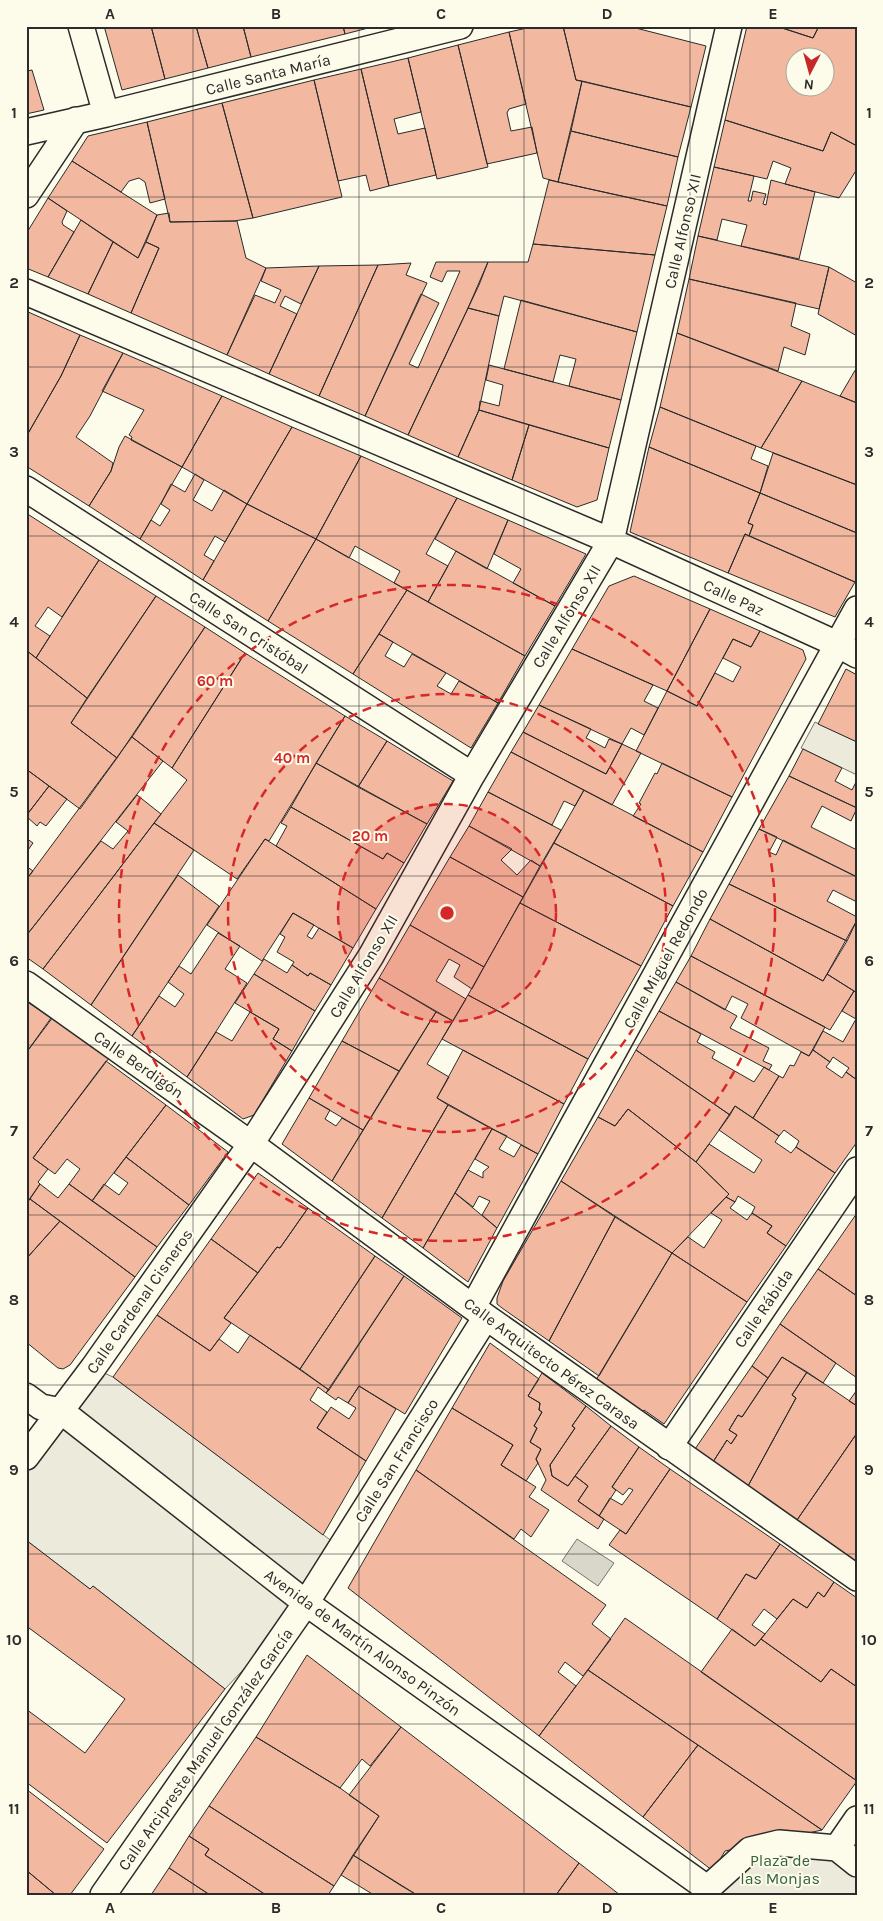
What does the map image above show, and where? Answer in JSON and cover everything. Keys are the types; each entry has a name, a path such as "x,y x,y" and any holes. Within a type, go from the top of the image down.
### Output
{"street":[{"path":"81,26 106,114"},
{"name":"Calle Santa María","path":"26,132 460,26"},
{"name":"Calle Alfonso XII","path":"251,1144 371,956 472,775 611,541 723,28"},
{"path":"26,195 76,120"},
{"name":"Calle Paz","path":"26,292 611,541 847,649"},
{"name":"Calle San Cristóbal","path":"26,489 472,775"},
{"name":"Calle Miguel Redondo","path":"479,1312 847,649 857,608"},
{"name":"Calle Berdigón","path":"26,984 251,1144"},
{"name":"Calle Arquitecto Pérez Carasa","path":"251,1144 479,1312 857,1578"},
{"name":"Calle Cardenal Cisneros","path":"26,1457 61,1411 251,1144"},
{"name":"Calle Rábida","path":"669,1446 857,1170"},
{"name":"Calle San Francisco","path":"306,1603 479,1312"},
{"name":"Avenida de Martín Alonso Pinzón","path":"26,1396 41,1408 61,1411 306,1603 703,1890"},
{"name":"Calle Arcipreste Manuel González García","path":"104,1895 306,1603"},
{"path":"837,1848 857,1819"},
{"path":"703,1890 709,1887 750,1850 779,1843 837,1848 857,1864"}],"green space":[{"path":"815,722 857,742 857,775 801,748"},
{"name":"Plaza de las Monjas","path":"779,1843 857,1864 857,1895 703,1895"}],"shaded area":[{"path":"93,1368 113,1377 341,1548 306,1603 225,1689 93,1586 90,1589 26,1540 26,1457"},
{"path":"577,1539 614,1563 598,1586 562,1561"}],"building":[{"path":"104,26 151,26 165,79 122,90"},
{"path":"151,26 196,26 208,68 165,79"},
{"path":"196,26 243,26 251,57 208,68"},
{"path":"243,26 343,26 345,34 251,57"},
{"path":"343,26 376,26 345,34"},
{"path":"536,26 563,26 576,80 582,81 558,182 543,178 509,32"},
{"path":"563,26 628,26 706,46 691,107 576,80"},
{"path":"747,26 776,26 813,38 819,26 857,26 857,146 831,132 823,151 725,120"},
{"path":"776,26 819,26 813,38"},
{"path":"509,32 526,104 509,109 507,113 511,131 532,127 537,153 487,164 458,45"},
{"path":"458,45 488,167 437,179 408,58"},
{"path":"408,58 421,112 394,119 398,134 425,128 436,175 389,186 361,69"},
{"path":"26,66 27,71 32,70 44,110 26,114"},
{"path":"361,69 389,186 370,191 366,175 338,181 314,80"},
{"path":"314,80 342,197 253,218 222,103"},
{"path":"582,81 691,107 678,157 571,131"},
{"path":"222,103 253,218 234,221 170,222 147,122"},
{"path":"725,120 823,151 831,132 857,146 857,169 839,198 785,184 791,168 773,161 767,179 714,167"},
{"path":"147,122 165,199 150,203 145,182 139,178 129,181 121,192 72,161 88,136"},
{"path":"571,131 678,157 667,206 558,182"},
{"path":"72,161 157,215 138,258 48,198"},
{"path":"714,167 754,176 748,201 751,201 753,191 766,194 763,204 766,205 771,180 815,192 799,259 741,246 747,225 722,219 717,240 698,236"},
{"path":"549,180 667,206 655,255 533,244"},
{"path":"48,198 67,211 62,222 63,225 74,232 48,277 26,268 26,234"},
{"path":"169,213 170,222 237,221 246,258 266,268 227,355 131,313 159,248 146,242 157,215"},
{"path":"81,220 113,242 88,294 48,277"},
{"path":"698,236 829,267 819,309 689,279"},
{"path":"113,242 138,258 146,242 159,248 131,313 88,294"},
{"path":"533,244 655,255 637,332 504,296 499,316 468,308 488,262 528,262"},
{"path":"436,262 488,262 408,435 365,416 421,294 439,303 409,364 418,368 460,271 447,271 442,282 430,277"},
{"path":"411,263 406,275 427,283 365,416 319,396 378,265"},
{"path":"378,265 319,396 269,374 319,266"},
{"path":"319,266 301,304 285,296 280,306 297,314 269,374 227,355 255,295 275,303 281,290 261,281 266,268"},
{"path":"829,267 857,283 857,336 818,314"},
{"path":"689,279 796,303 791,326 810,334 805,355 784,347 778,371 677,333"},
{"path":"521,300 637,332 621,400 569,386 576,359 560,355 553,382 504,369"},
{"path":"468,308 499,316 479,410 458,457 408,435"},
{"path":"26,311 80,335 61,376 26,437"},
{"path":"677,333 802,381 761,448 660,407"},
{"path":"80,335 123,353 90,416 76,437 113,463 111,471 89,506 26,466 26,437 61,376"},
{"path":"123,353 222,396 182,467 131,440 132,437 129,435 144,410 102,391"},
{"path":"489,365 621,400 609,448 479,410 480,401 499,406 503,385 486,380"},
{"path":"857,367 857,403 840,396"},
{"path":"802,381 857,403 857,485 761,448"},
{"path":"222,396 292,427 247,504 182,467"},
{"path":"660,407 756,446 751,459 768,466 760,493 649,447"},
{"path":"479,410 529,425 512,480 458,457"},
{"path":"529,425 609,448 597,500 577,507 512,480"},
{"path":"292,427 361,456 316,539 247,504"},
{"path":"125,436 182,467 140,539 89,506 111,471"},
{"path":"649,447 760,493 748,523 753,525 749,536 745,534 728,573 630,532"},
{"path":"773,453 857,485 857,533 760,493"},
{"path":"361,456 457,498 426,554 448,566 428,602 394,583 400,571 355,546 349,558 316,539"},
{"path":"195,474 204,480 193,500 212,511 224,490 247,504 225,542 215,536 204,555 214,561 203,580 140,539 151,520 160,526 170,510 161,504 171,484 185,492"},
{"path":"760,493 857,533 857,579 855,582 749,536 753,525 748,523"},
{"path":"457,498 508,520 487,569 435,539"},
{"path":"247,504 316,539 268,621 203,580"},
{"path":"26,513 99,560 62,617 48,607 35,626 50,636 36,658 26,650"},
{"path":"508,520 586,554 555,606 513,583 521,569 494,554"},
{"path":"745,534 855,582 835,617 728,573"},
{"path":"316,539 407,590 353,674 268,621"},
{"path":"456,551 555,606 525,656 428,602"},
{"path":"99,560 156,596 87,698 36,658"},
{"path":"634,576 710,609 667,691 572,649 609,586"},
{"path":"407,590 525,656 498,703 379,634"},
{"path":"156,596 205,627 117,758 71,723"},
{"path":"710,609 760,631 751,647 733,639 697,706 667,691"},
{"path":"205,627 245,653 172,768 132,737"},
{"path":"760,631 803,650 806,659 732,797 636,751 667,691 697,706 715,673 733,682 741,667 723,658 733,639 751,647"},
{"path":"379,634 393,642 385,656 404,667 412,654 446,673 437,686 451,694 459,681 498,703 471,748 353,674"},
{"path":"572,649 653,685 644,701 658,708 644,735 631,728 622,744 539,705"},
{"path":"26,650 87,698 71,723 117,758 80,809 26,769"},
{"path":"245,653 345,716 269,841 265,839 237,879 154,823 187,780 172,768"},
{"path":"846,669 857,675 857,742 818,724"},
{"path":"539,705 591,729 586,738 605,748 609,739 622,744 606,774 523,732"},
{"path":"345,716 387,741 358,787 316,763"},
{"path":"523,732 606,774 622,744 641,753 612,805 511,752"},
{"path":"132,737 163,761 26,936 26,880"},
{"path":"387,741 453,781 427,824 358,787"},
{"path":"803,749 842,768 835,781 852,790 857,780 857,808 789,776"},
{"path":"511,752 584,790 575,806 564,801 552,825 488,792"},
{"path":"316,763 427,824 404,863 387,853 383,859 291,807"},
{"path":"662,763 732,797 703,852 633,816"},
{"path":"26,769 49,786 26,816 27,798"},
{"path":"789,776 857,808 851,821 822,806 811,827 857,850 857,877 759,829"},
{"path":"49,786 67,799 46,826 40,822 37,826 26,816"},
{"path":"584,790 703,852 673,906 554,843"},
{"path":"488,792 561,830 540,866 469,826"},
{"path":"137,795 161,814 43,969 26,957 26,936 101,841 113,849 128,831 116,822"},
{"path":"291,807 383,859 387,853 404,863 376,909 276,846 287,826 281,823"},
{"path":"154,823 194,850 91,1005 43,969"},
{"path":"469,826 512,849 501,860 517,875 531,860 540,866 523,897 450,857"},
{"path":"759,829 777,837 769,852 776,855 783,840 857,877 857,902 833,890 827,901 857,917 847,941 729,884"},
{"path":"26,838 33,843 26,853"},
{"path":"265,839 376,909 353,948 293,913 262,961 207,925"},
{"path":"554,843 673,906 641,966 520,903"},
{"path":"450,857 523,897 484,967 410,925"},
{"path":"26,866 33,871 26,880"},
{"path":"178,875 219,906 132,1036 91,1005"},
{"path":"729,884 847,941 823,981 710,919"},
{"path":"520,903 641,966 588,1059 468,995"},
{"path":"293,913 314,925 307,936 312,939 319,928 353,948 331,985 310,973 308,976 292,965 294,962 277,952 285,937 280,934"},
{"path":"710,919 823,981 827,974 854,991 830,1030 691,956"},
{"path":"857,920 857,993 827,974"},
{"path":"410,925 484,967 472,989 454,977 460,965 449,959 436,981 466,999 453,1021 379,978"},
{"path":"218,933 240,946 225,969 247,983 187,1077 132,1036 159,996 175,1007 184,994 168,982 179,966 191,974"},
{"path":"691,956 825,1027 809,1056 741,1018 748,1004 732,996 725,1010 676,982"},
{"path":"264,959 287,973 292,965 308,976 310,973 331,985 315,1011 254,974"},
{"path":"254,974 315,1011 292,1051 273,1039 279,1029 235,1003"},
{"path":"379,978 436,1012 399,1071 342,1041"},
{"path":"676,982 737,1016 730,1028 769,1048 763,1061 772,1065 769,1070 659,1011"},
{"path":"854,991 857,993 857,1080 846,1072 849,1068 833,1057 830,1062 813,1050 823,1031 843,1042 856,1019 842,1011"},
{"path":"468,995 588,1059 564,1104 442,1039"},
{"path":"26,1001 51,1018 26,1053"},
{"path":"659,1011 701,1034 697,1042 715,1052 712,1058 754,1082 764,1067 779,1076 753,1118 735,1106 730,1115 636,1050"},
{"path":"250,1012 279,1029 273,1039 292,1051 254,1115 243,1119 187,1077 216,1032 232,1041"},
{"path":"436,1012 453,1021 427,1064 449,1077 437,1098 448,1105 382,1218 332,1181"},
{"path":"53,1017 109,1058 33,1158 48,1169 38,1182 40,1184 26,1204 26,1053"},
{"path":"342,1041 399,1071 363,1130 309,1098"},
{"path":"463,1050 564,1104 538,1154 437,1098"},
{"path":"636,1050 730,1115 696,1162 628,1109 615,1126 598,1117"},
{"path":"813,1050 830,1062 826,1067 842,1078 846,1072 857,1080 857,1142 835,1173 796,1147 799,1141 784,1130 779,1136 753,1118 779,1076 783,1078 790,1065 794,1066 801,1052 809,1056"},
{"path":"106,1061 166,1105 92,1201 69,1184 80,1169 67,1159 55,1174 33,1158"},
{"path":"309,1098 330,1110 325,1119 336,1126 342,1118 363,1130 332,1181 282,1144"},
{"path":"166,1105 228,1152 189,1205 126,1157"},
{"path":"448,1105 492,1129 423,1248 382,1218"},
{"path":"735,1106 779,1136 775,1142 791,1153 796,1147 835,1173 786,1246 767,1233 772,1226 752,1213 755,1207 738,1196 735,1202 726,1197 729,1194 696,1162 709,1144 754,1173 762,1160 719,1130"},
{"path":"628,1109 696,1162 729,1194 672,1253 561,1181 598,1117 615,1126"},
{"path":"492,1129 507,1136 499,1149 514,1157 521,1145 538,1154 497,1228 482,1215 490,1201 479,1196 473,1207 455,1193 468,1170 483,1178 483,1172 489,1167 475,1159"},
{"path":"126,1157 189,1205 157,1247 92,1201 104,1184 119,1195 128,1183 114,1173"},
{"path":"258,1173 308,1208 280,1248 277,1247 258,1273 211,1239"},
{"path":"561,1181 615,1217 549,1341 497,1304 497,1298 503,1281"},
{"path":"40,1184 58,1198 69,1184 157,1247 135,1277 30,1199"},
{"path":"455,1193 497,1228 468,1282 423,1248"},
{"path":"726,1197 735,1202 730,1208 747,1220 752,1213 772,1226 767,1233 786,1246 747,1302 672,1253 688,1237 704,1248 722,1220 711,1213"},
{"path":"30,1199 60,1221 26,1259 26,1204"},
{"path":"308,1208 375,1256 300,1369 224,1318 277,1247 280,1248"},
{"path":"857,1213 857,1296 818,1269"},
{"path":"615,1217 672,1253 599,1376 549,1341"},
{"path":"60,1221 135,1277 70,1365 63,1369 58,1368 26,1342 26,1259"},
{"path":"211,1239 258,1273 224,1318 231,1323 210,1351 157,1315"},
{"path":"672,1253 747,1302 664,1424 596,1380"},
{"path":"375,1256 404,1276 329,1390 300,1369"},
{"path":"818,1269 857,1296 857,1378 780,1324"},
{"path":"404,1276 462,1318 405,1414 359,1386 348,1403 338,1397 336,1400 326,1393"},
{"path":"157,1315 210,1351 219,1339 238,1353 250,1335 329,1390 326,1393 318,1387 310,1400 327,1412 317,1428 366,1461 323,1535 113,1377"},
{"path":"780,1324 836,1363 823,1383 782,1357 768,1378 752,1366"},
{"path":"490,1343 539,1379 528,1396 540,1403 539,1410 542,1412 534,1426 537,1428 530,1442 541,1449 536,1459 538,1463 526,1481 501,1465 513,1445 452,1408"},
{"path":"782,1357 807,1372 792,1395 796,1398 748,1486 713,1462 727,1440 731,1444 737,1435 729,1430 738,1415 742,1417"},
{"path":"752,1366 768,1378 742,1417 738,1415 729,1430 737,1435 731,1444 727,1440 713,1462 695,1449"},
{"path":"807,1372 857,1406 857,1433 797,1520 748,1486 796,1398 792,1395"},
{"path":"542,1373 586,1406 572,1426 575,1428 550,1465 552,1476 568,1486 575,1476 588,1486 578,1501 604,1519 598,1529 541,1490 546,1480 536,1459 541,1449 530,1442 537,1428 534,1426 542,1412 539,1410 540,1403 528,1396"},
{"path":"359,1386 396,1409 366,1461 317,1428 331,1407 349,1419 356,1408 348,1403"},
{"path":"857,1390 857,1406 849,1401"},
{"path":"586,1406 611,1426 568,1486 552,1476 550,1465 575,1428 572,1426"},
{"path":"452,1408 513,1445 501,1465 536,1487 529,1497 549,1510 531,1537 521,1529 514,1539 416,1470"},
{"path":"611,1426 639,1447 612,1487 616,1490 599,1516 578,1501 588,1486 575,1476"},
{"path":"857,1433 857,1562 797,1520"},
{"path":"639,1447 670,1469 626,1534 599,1516 610,1498 622,1505 633,1490 629,1488 623,1495 612,1487"},
{"path":"670,1469 780,1544 756,1579 746,1574 717,1619 609,1545 620,1530 626,1534"},
{"path":"416,1470 606,1605 592,1624 611,1639 583,1676 565,1662 558,1672 576,1686 539,1736 348,1588"},
{"path":"26,1540 90,1589 93,1586 225,1689 107,1843 26,1782 26,1709 85,1753 125,1699 29,1628 26,1632"},
{"path":"780,1544 834,1582 824,1597 818,1592 807,1608 793,1599 777,1619 764,1609 752,1625 765,1634 755,1646 717,1619 746,1574 756,1579"},
{"path":"834,1582 857,1598 857,1687 831,1669 821,1682 761,1639 793,1599 807,1608 818,1592 824,1597"},
{"path":"625,1618 857,1781 822,1830 588,1670"},
{"path":"732,1629 755,1646 761,1639 821,1682 831,1669 857,1687 857,1781 701,1672"},
{"path":"307,1655 401,1727 370,1766 362,1759 340,1788 256,1737"},
{"path":"588,1670 698,1745 643,1817 539,1736"},
{"path":"401,1727 579,1863 556,1895 417,1895 353,1855 379,1816 349,1795"},
{"path":"256,1737 340,1788 379,1816 334,1886 209,1806"},
{"path":"698,1745 822,1830 725,1851 713,1871 643,1817"},
{"path":"26,1789 104,1849 70,1895 56,1895 26,1870"},
{"path":"209,1806 334,1886 328,1895 266,1895 205,1855 209,1849 189,1836"},
{"path":"189,1836 209,1849 205,1855 266,1895 210,1895 169,1868"},
{"path":"353,1855 417,1895 374,1895 341,1875"},
{"path":"579,1863 620,1895 556,1895"},
{"path":"169,1868 210,1895 151,1895"},
{"path":"26,1870 56,1895 26,1895"}]}
